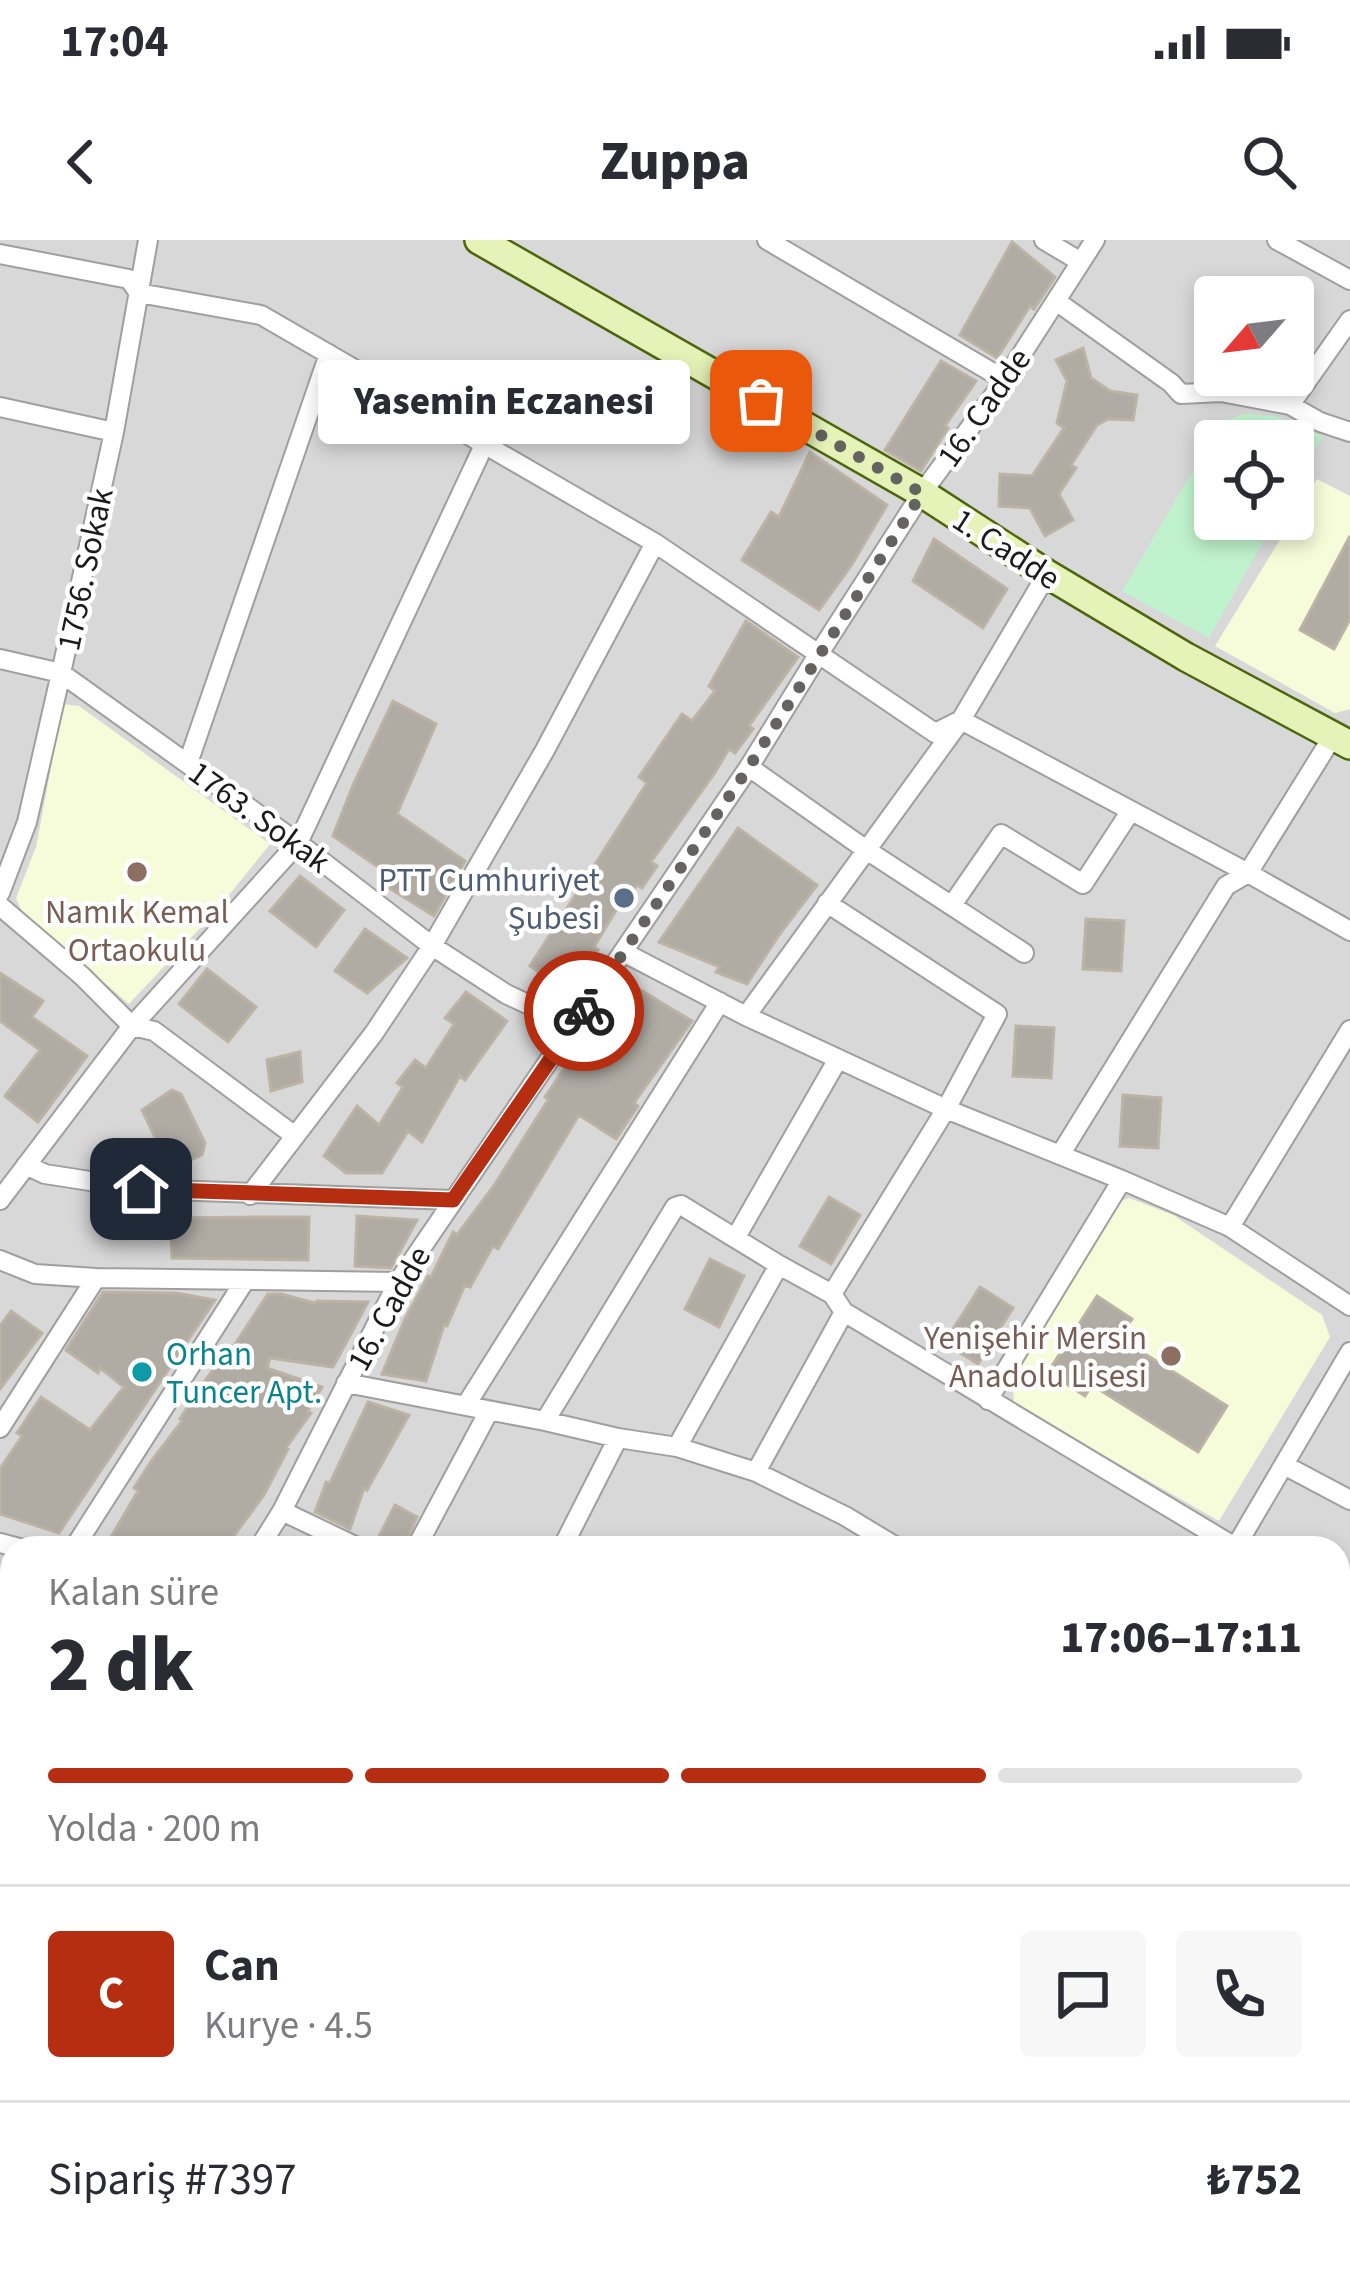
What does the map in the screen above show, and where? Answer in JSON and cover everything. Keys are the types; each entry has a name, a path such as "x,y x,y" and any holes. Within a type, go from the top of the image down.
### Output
{"street":[{"name":"1756. Sokak","path":"0,893 27,822 61,673 114,432 148,240"},
{"name":"1. Cadde","path":"479,240 922,493 1186,657 1342,741"},
{"path":"767,240 1005,380"},
{"path":"1044,240 1081,262"},
{"name":"16. Cadde","path":"266,1536 398,1282 749,767 922,493 1005,380 1095,240"},
{"path":"1277,240 1350,280"},
{"path":"0,254 128,279 139,293 261,315 655,542 934,733 961,721"},
{"path":"1056,301 1171,382 1180,394 1221,392 1290,405 1350,433"},
{"path":"1290,405 1350,320"},
{"path":"188,763 329,354"},
{"path":"0,407 114,432"},
{"path":"0,1200 132,1026 298,842 485,443"},
{"path":"250,1195 374,1034 432,946 545,750 655,542"},
{"path":"746,1016 961,721 1047,574"},
{"name":"1763. Sokak","path":"0,659 61,673 298,842 432,946 506,994 574,1026"},
{"path":"961,721 1350,931"},
{"path":"1060,1155 1226,886 1248,873 1342,741"},
{"path":"749,767 1024,953"},
{"path":"952,904 1001,833 1083,884 1130,812"},
{"path":"827,903 997,1014 946,1109 832,1294"},
{"path":"0,906 132,1026 154,1031 295,1136"},
{"path":"623,952 746,1016 946,1109 1230,1227 1350,1306"},
{"path":"466,1406 721,1002"},
{"path":"1230,1227 1350,1030"},
{"path":"736,1238 838,1059"},
{"path":"26,1165 45,1174 141,1189 453,1200"},
{"path":"988,1400 1122,1180"},
{"path":"545,1421 681,1204 832,1294 844,1312 1215,1536"},
{"path":"0,1260 35,1274 96,1278 398,1282"},
{"path":"677,1447 779,1265"},
{"path":"0,1428 96,1278"},
{"path":"82,1536 244,1282"},
{"path":"756,1472 844,1312"},
{"path":"1242,1536 1350,1352"},
{"path":"346,1383 677,1447 756,1472 878,1536"},
{"path":"422,1536 489,1411"},
{"path":"568,1536 618,1438"},
{"path":"1284,1465 1350,1500"},
{"path":"282,1511 333,1536"}],"shaded area":[{"path":"0,240 1350,240 1350,1536 0,1536"},
{"path":"1244,414 1285,420 1228,420"},
{"path":"1194,469 1194,540 1264,540 1209,638 1122,591"},
{"path":"1317,479 1350,496 1350,709 1335,713 1215,646 1280,540 1314,540"},
{"name":"Namık Kemal Ortaokulu","path":"63,704 79,706 270,844 217,910 129,1004 22,912 16,898 36,847"},
{"name":"Yenişehir Mersin Anadolu Lisesi","path":"1129,1198 1173,1215 1322,1315 1330,1337 1219,1521 1014,1404 1012,1375 1115,1203"}],"building":[{"path":"1012,242 1055,277 997,358 960,335"},
{"path":"1083,348 1091,378 1110,391 1137,395 1133,420 1108,419 1097,425 1059,494 1073,520 1045,536 1030,508 999,506 1000,474 1032,476 1064,428 1057,423 1067,381 1056,360"},
{"path":"941,361 976,381 921,471 885,450"},
{"path":"810,452 887,505 819,610 742,560 771,512 779,517"},
{"path":"1350,536 1350,619 1334,649 1300,630"},
{"path":"934,539 1007,589 983,628 913,581"},
{"path":"746,621 798,657 749,726 753,729 735,753 729,749 651,862 657,866 642,888 637,885 622,910 618,907 594,947 598,950 568,994 530,966 647,783 639,777 682,714 692,721 715,691 709,686"},
{"path":"393,701 436,724 397,814 465,861 434,916 389,888 394,878 333,836"},
{"path":"738,828 817,885 747,984 716,972 720,967 659,942"},
{"path":"300,876 344,910 316,947 270,911"},
{"path":"1086,919 1124,921 1121,971 1083,969"},
{"path":"365,929 407,958 367,993 335,971"},
{"path":"207,969 256,1007 228,1042 179,1004"},
{"path":"0,973 43,1001 32,1017 87,1056 38,1122 5,1096 40,1050 0,1021"},
{"path":"624,980 692,1021 634,1103 638,1106 616,1139 579,1115 498,1249 493,1246 470,1287 465,1285 444,1325 426,1381 382,1374 405,1319 453,1232 457,1235 493,1187 548,1100 545,1097"},
{"path":"466,992 507,1021 465,1080 460,1076 422,1142 408,1131 382,1173 346,1173 324,1156 357,1106 379,1125 403,1087 397,1083 415,1060 426,1068 454,1024 445,1018"},
{"path":"1016,1026 1054,1028 1051,1078 1013,1076"},
{"path":"300,1052 302,1082 271,1091 267,1060"},
{"path":"172,1090 181,1094 205,1143 202,1155 170,1169 142,1110"},
{"path":"1123,1095 1161,1098 1158,1148 1120,1146"},
{"path":"829,1197 860,1215 831,1264 800,1246"},
{"path":"357,1216 417,1220 391,1268 355,1266"},
{"path":"309,1217 308,1260 172,1258 170,1218"},
{"path":"710,1259 744,1276 719,1327 685,1309"},
{"path":"980,1287 1013,1308 978,1364 944,1343"},
{"path":"103,1292 176,1293 215,1300 59,1533 0,1514 0,1469 41,1397 90,1430 124,1387 66,1350"},
{"path":"268,1294 315,1303 368,1302 333,1367 270,1358 267,1368 322,1387 264,1495 234,1536 112,1536 138,1491 134,1488 201,1386 224,1361"},
{"path":"1097,1296 1132,1319 1120,1338 1227,1406 1198,1452 1092,1385 1085,1396 1048,1372"},
{"path":"11,1311 42,1333 0,1389 0,1326"},
{"path":"368,1402 409,1415 367,1490 364,1488 350,1529 315,1512"},
{"path":"395,1505 417,1517 408,1536 379,1536"}],"way so far":[{"path":"584,1011 749,767 922,493 761,401"}],"place":[{"name":"Yasemin Eczanesi","path":"761,401"},
{"name":"Namık Kemal Ortaokulu","path":"137,872"},
{"name":"PTT Cumhuriyet Şubesi","path":"624,898"},
{"name":"Yenişehir Mersin Anadolu Lisesi","path":"1171,1356"},
{"name":"Orhan Tuncer Apt.","path":"142,1372"}],"route":[{"path":"141,1189 453,1200 584,1011"}]}
